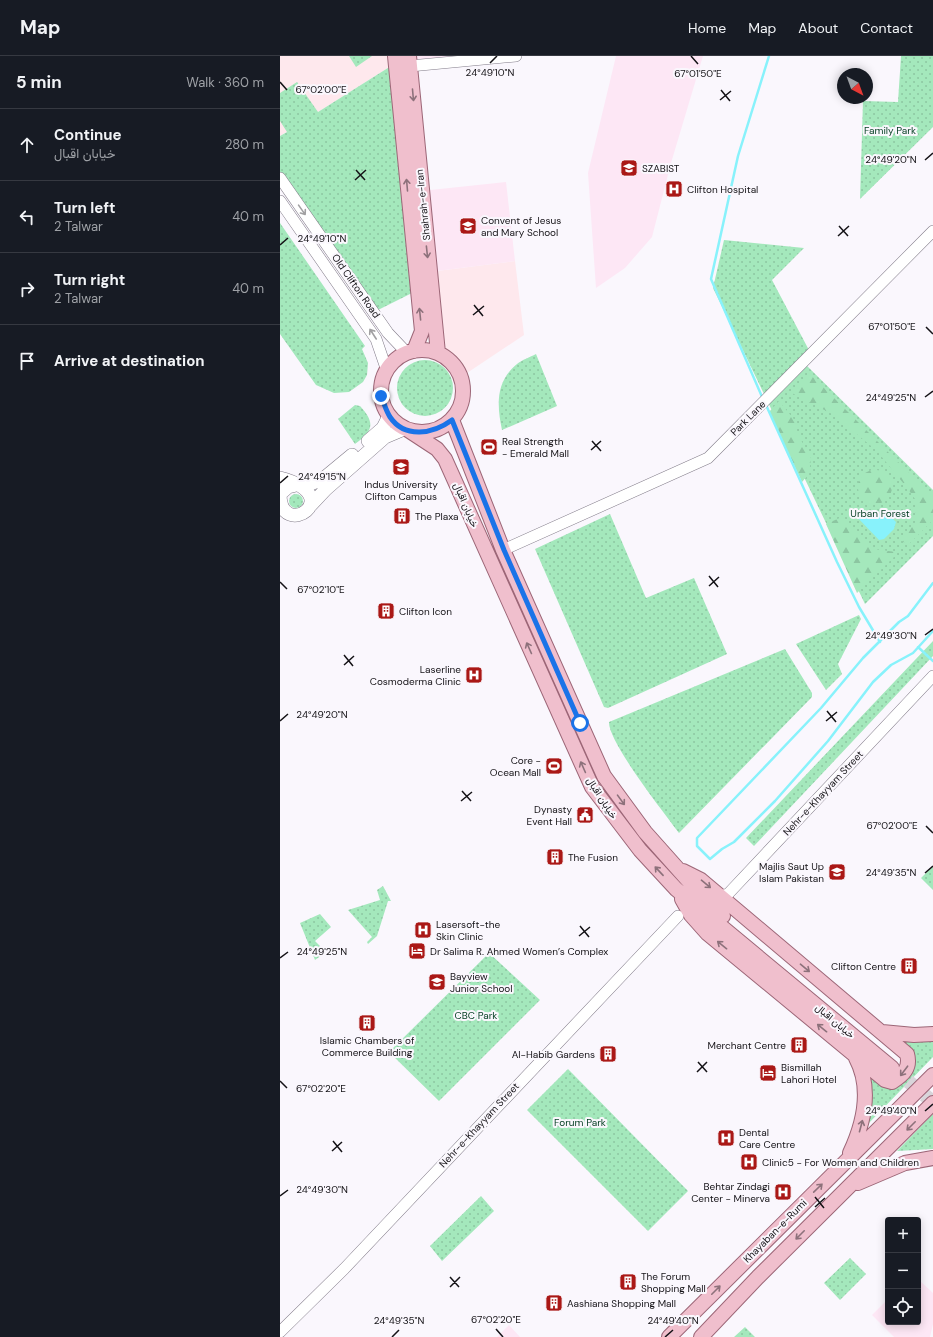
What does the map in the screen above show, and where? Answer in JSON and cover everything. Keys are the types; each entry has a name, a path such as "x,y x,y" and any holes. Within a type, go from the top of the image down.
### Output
{"main road":[{"name":"Shahrah-e-Iran","path":"395,56 422,332 410,352"},
{"name":"Shahrah-e-Iran","path":"410,61 438,353"},
{"path":"424,350 438,353 458,369 461,378 462,400 458,411 452,420 431,432 420,432 406,429 389,416 381,396 382,383 387,371 395,360 410,352 424,350"},
{"path":"389,416 383,428 323,479 302,486 288,487 280,500 287,513 297,516 307,510 326,489 385,437 406,429"},
{"name":"خیابان اقبال","path":"406,429 437,449 445,459 592,787 640,850 676,889 896,1064 715,900 672,865 645,832 604,776 504,550 458,439 452,420"},
{"path":"451,470 440,438 443,432 447,430 458,439"},
{"path":"280,478 302,486 310,495 310,506"},
{"path":"676,889 692,915 707,933 885,1080 892,1082 901,1076 908,1068 910,1062 907,1054 882,1032 715,900"},
{"path":"882,1032 914,1035 933,1034"},
{"path":"846,1162 859,1133 864,1112 864,1082 862,1070 852,1052"},
{"name":"Khayaban-e-Rumi","path":"669,1337 933,1075"},
{"name":"Khayaban-e-Rumi","path":"701,1337 848,1187 933,1103"},
{"path":"848,1187 905,1163 933,1158"}],"street":[{"path":"410,61 516,56"},
{"name":"Old Clifton Road","path":"280,178 388,333 410,352"},
{"name":"Old Clifton Road","path":"280,201 376,339 387,371"},
{"name":"Park Lane","path":"504,550 708,458 933,231"},
{"name":"Nehr-e-Khayyam Street","path":"715,900 728,894 933,676"},
{"name":"Nehr-e-Khayyam Street","path":"280,1332 344,1269 678,916"}],"shaded area":[{"path":"280,56 389,56 391,66 280,136"},
{"path":"409,56 492,56 410,66"},
{"name":"SZABIST","path":"616,56 703,56 671,163 652,237 625,268 596,288 588,173"},
{"name":"Convent of Jesus and Mary School","path":"506,182 515,261 429,272 421,191"},
{"path":"515,261 524,335 461,377 450,361 443,356 429,272"},
{"path":"921,1282 933,1293 933,1324 930,1337 894,1337 872,1315 885,1302 885,1325 921,1325"},
{"path":"509,1325 520,1337 497,1337"}],"green space":[{"path":"349,56 372,56 356,67"},
{"name":"Family Park","path":"901,56 933,56 933,127 860,199 863,104 873,104 873,101 898,102"},
{"path":"391,66 418,290 374,312 280,178 280,136 287,132 280,121 280,93 297,82 318,112"},
{"path":"280,223 365,346 362,349 368,363 367,375 363,382 349,392 334,393 316,385 280,334"},
{"name":"Urban Forest","path":"724,240 804,248 772,280 811,354 803,362 933,490 933,536 865,604 713,288"},
{"path":"536,354 557,406 502,430 499,412 499,395 501,386 510,371 517,364"},
{"path":"425,360 436,362 445,368 451,377 453,388 451,399 445,408 436,414 425,416 414,414 405,408 399,399 397,388 399,377 405,368 414,362"},
{"path":"809,373 933,497 933,520 909,544 903,542 903,539 916,521 915,499 877,451 834,415 790,392"},
{"path":"779,401 796,422 797,433 811,458 809,474 802,482 769,412"},
{"path":"355,405 360,406 365,412 370,422 370,426 366,435 355,444 338,419"},
{"path":"875,470 887,475 892,487 887,499 875,504 863,499 858,487 863,475"},
{"path":"296,494 301,496 303,501 301,506 296,508 291,506 289,501 291,496"},
{"path":"610,514 646,598 694,578 727,654 608,708 604,707 535,549"},
{"path":"842,517 873,549 896,552 896,555 857,593 826,524"},
{"path":"859,615 861,619 838,664 842,674 826,690 796,644"},
{"path":"933,641 933,656 754,846 746,838"},
{"path":"785,649 812,693 812,697 679,833 650,795 627,761 611,732 609,722"},
{"path":"933,866 933,890 921,878"},
{"path":"383,886 391,901 388,901 377,936 368,944 367,942 372,937 348,910 380,900 377,890"},
{"path":"320,914 331,927 315,941 326,952 315,960 300,923"},
{"name":"CBC Park","path":"489,953 540,1000 439,1101 389,1052"},
{"path":"904,1041 933,1041 933,1057 868,1124 869,1111 867,1074 882,1086 892,1089 899,1085 914,1069 915,1059"},
{"name":"Forum Park","path":"568,1069 688,1191 648,1231 527,1110"},
{"path":"933,1114 933,1149 897,1151"},
{"path":"481,1196 494,1211 442,1261 430,1246"},
{"path":"850,1258 866,1274 840,1300 824,1283"},
{"path":"745,1327 755,1337 734,1337"}],"water":[{"path":"857,513 874,515 887,513 896,522 894,529 884,539 879,540 856,516"}],"waterway":[{"path":"763,399 711,279 738,156 769,56"},
{"path":"766,405 837,562 859,607 880,642"},
{"path":"933,583 908,616 899,622 863,658 821,708 697,838 697,846 710,859 722,849 734,842 775,801 828,741 873,682 891,665 913,653 933,631"},
{"path":"918,647 933,661"}],"tunnel":[{"path":"892,1068 933,1102"}],"place":[{"name":"SZABIST","path":"629,168"},
{"name":"Clifton Hospital","path":"674,189"},
{"name":"Convent of Jesus and Mary School","path":"468,226"},
{"name":"Real Strength - Emerald Mall","path":"489,447"},
{"name":"Indus University Clifton Campus","path":"401,467"},
{"name":"The Plaxa","path":"402,516"},
{"name":"Clifton Icon","path":"386,611"},
{"name":"Laserline Cosmoderma Clinic","path":"474,675"},
{"name":"Core - Ocean Mall","path":"554,766"},
{"name":"Dynasty Event Hall","path":"585,815"},
{"name":"The Fusion","path":"555,857"},
{"name":"Majlis Saut Up Islam Pakistan","path":"837,872"},
{"name":"Lasersoft-the Skin Clinic","path":"423,930"},
{"name":"Dr Salima R. Ahmed Women’s Complex","path":"417,951"},
{"name":"Clifton Centre","path":"909,966"},
{"name":"Bayview Junior School","path":"437,982"},
{"name":"Islamic Chambers of Commerce Building","path":"367,1023"},
{"name":"Merchant Centre","path":"799,1045"},
{"name":"Al-Habib Gardens","path":"608,1054"},
{"name":"Bismillah Lahori Hotel","path":"768,1073"},
{"name":"Dental Care Centre","path":"726,1138"},
{"name":"Clinic5 - For Women and Children","path":"749,1162"},
{"name":"Behtar Zindagi Center - Minerva","path":"783,1192"},
{"name":"The Forum Shopping Mall","path":"628,1282"},
{"name":"Aashiana Shopping Mall","path":"554,1303"}],"route":[{"path":"381,396 389,416 396,423 408,430 431,432 452,420 466,460 504,550 580,723"}]}
